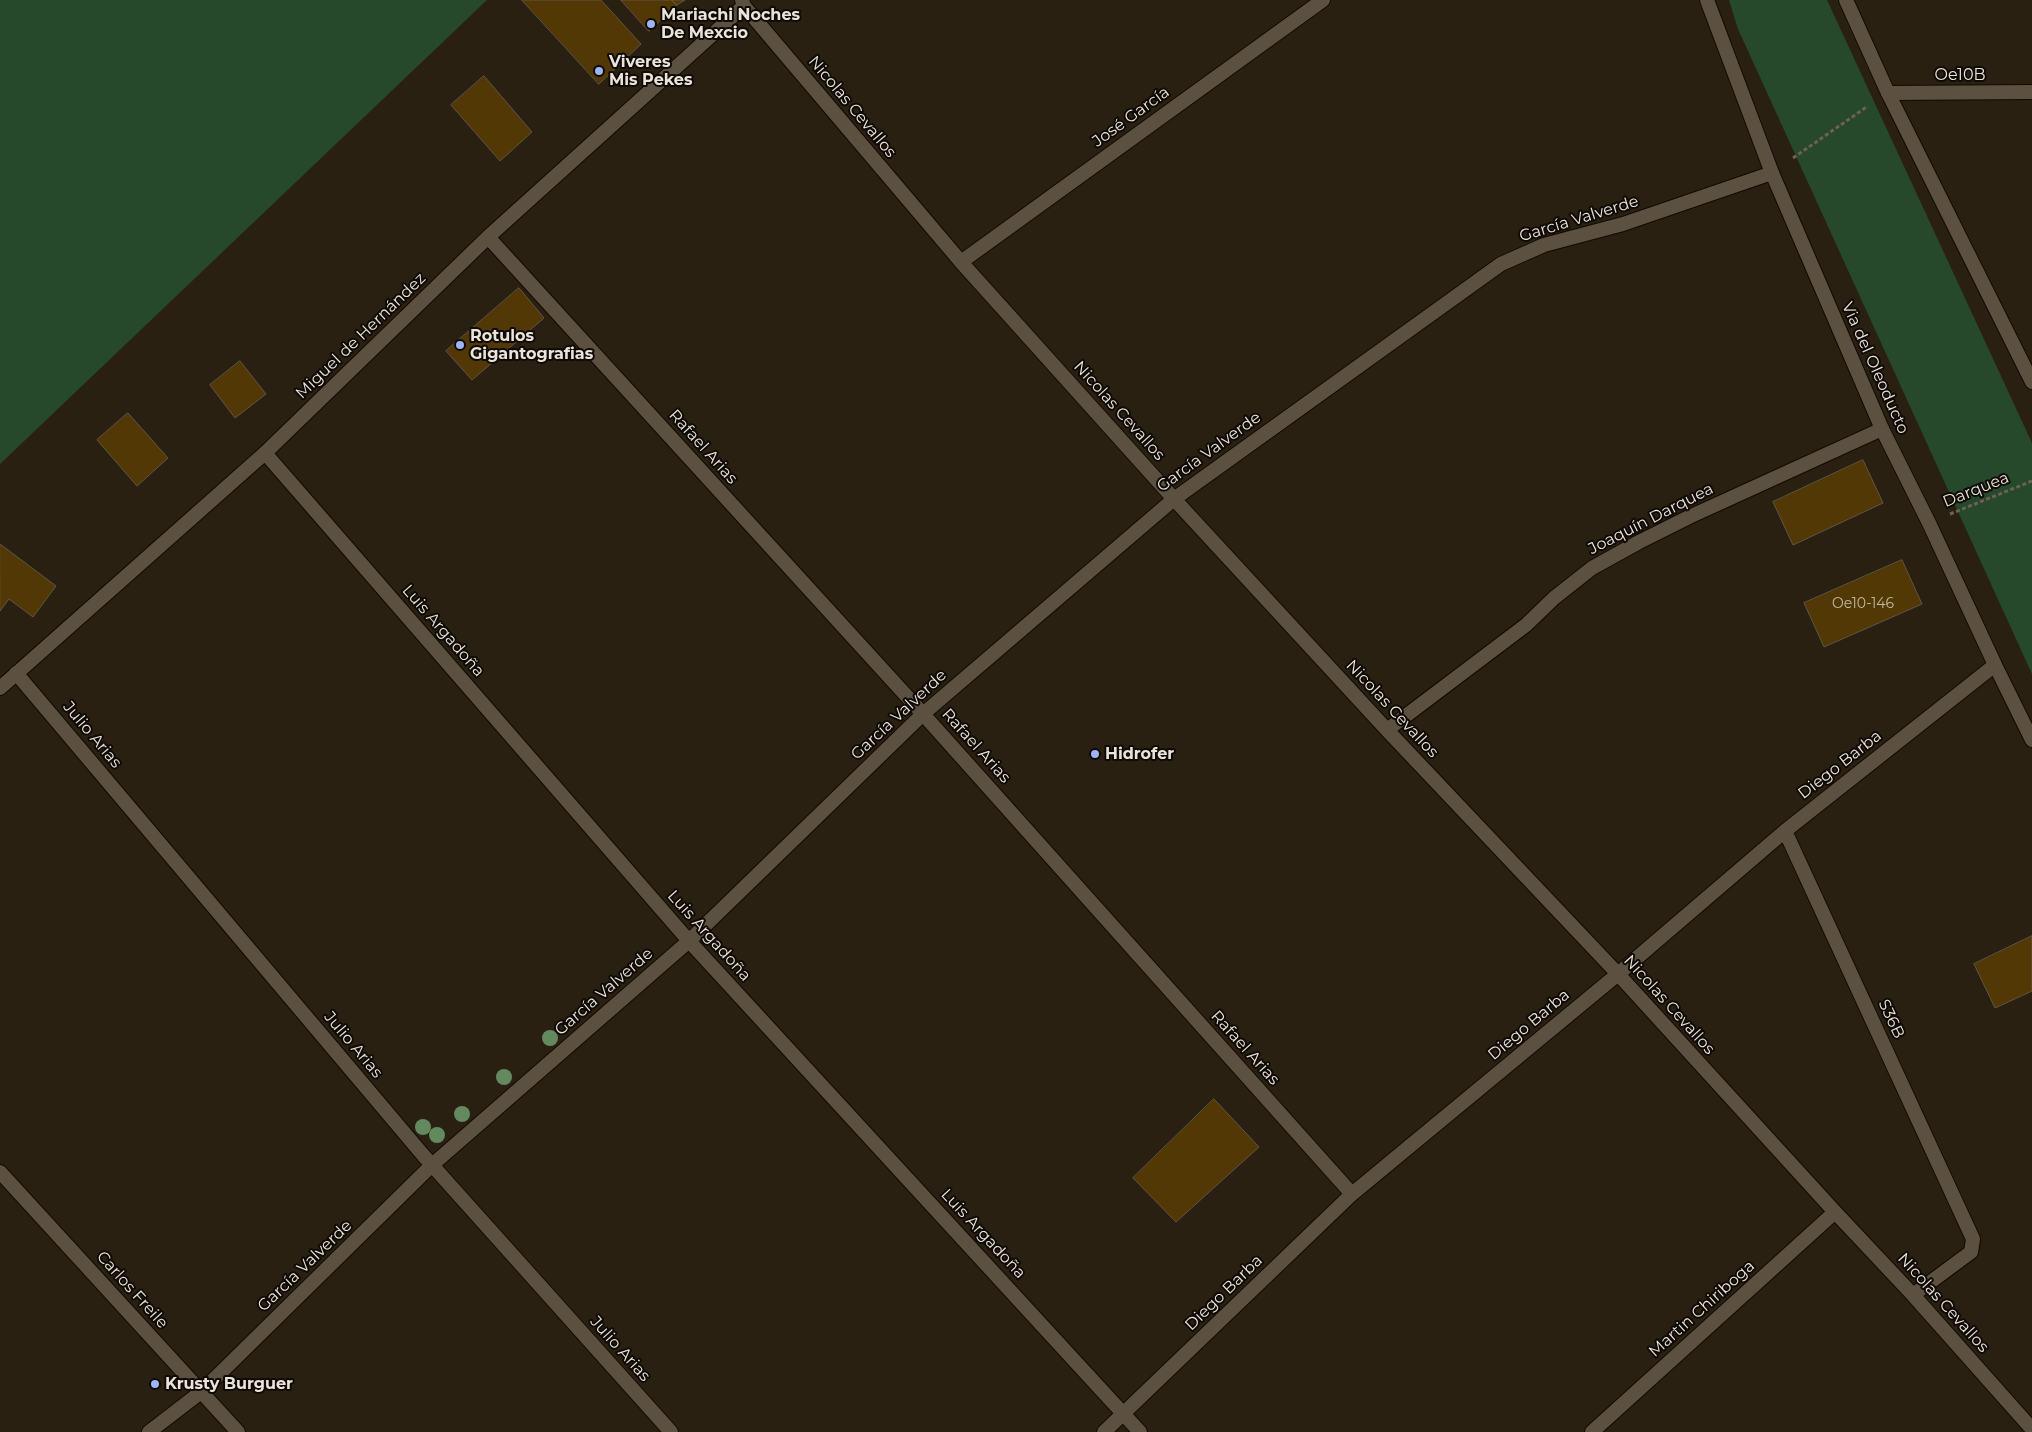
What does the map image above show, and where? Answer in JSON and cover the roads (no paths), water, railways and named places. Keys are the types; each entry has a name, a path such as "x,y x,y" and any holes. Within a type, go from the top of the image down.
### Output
{"street":[{"name":"José García","path":"961,262 1322,0"},
{"name":"Via del Oleoducto","path":"1707,0 1772,173 1882,429 2032,740"},
{"path":"1846,0 1888,93 2032,382"},
{"name":"Nicolas Cevallos","path":"743,3 961,262 1174,499 1387,730 1618,974 1834,1212 1913,1294 2032,1430"},
{"name":"Miguel de Hernández","path":"0,688 265,453 488,237 743,3"},
{"name":"Oe10B","path":"1888,93 2032,92"},
{"name":"García Valverde","path":"149,1432 201,1392 432,1165 689,941 923,714 1174,499 1501,264 1544,245 1623,224 1772,173"},
{"name":"Rafael Arias","path":"488,237 923,714 1352,1194"},
{"name":"Joaquín Darquea","path":"1387,730 1526,625 1554,598 1592,568 1672,525 1882,429"},
{"name":"Luis Argadoña","path":"265,453 689,941 1140,1432"},
{"name":"Diego Barba","path":"1104,1432 1352,1194 1618,974 1785,831 1995,665"},
{"name":"Julio Arias","path":"16,673 432,1165 671,1432"},
{"name":"S36B","path":"1785,831 1973,1239 1971,1252 1913,1294"},
{"name":"Carlos Freile","path":"0,1172 238,1432"},
{"name":"Martin Chiriboga","path":"1592,1432 1834,1212"}],"place":[{"name":"Mariachi Noches De Mexcio","path":"651,24"},
{"name":"Viveres Mis Pekes","path":"599,71"},
{"name":"Rotulos Gigantografias","path":"460,345"},
{"name":"Hidrofer","path":"1095,754"},
{"name":"Krusty Burguer","path":"155,1384"}]}
